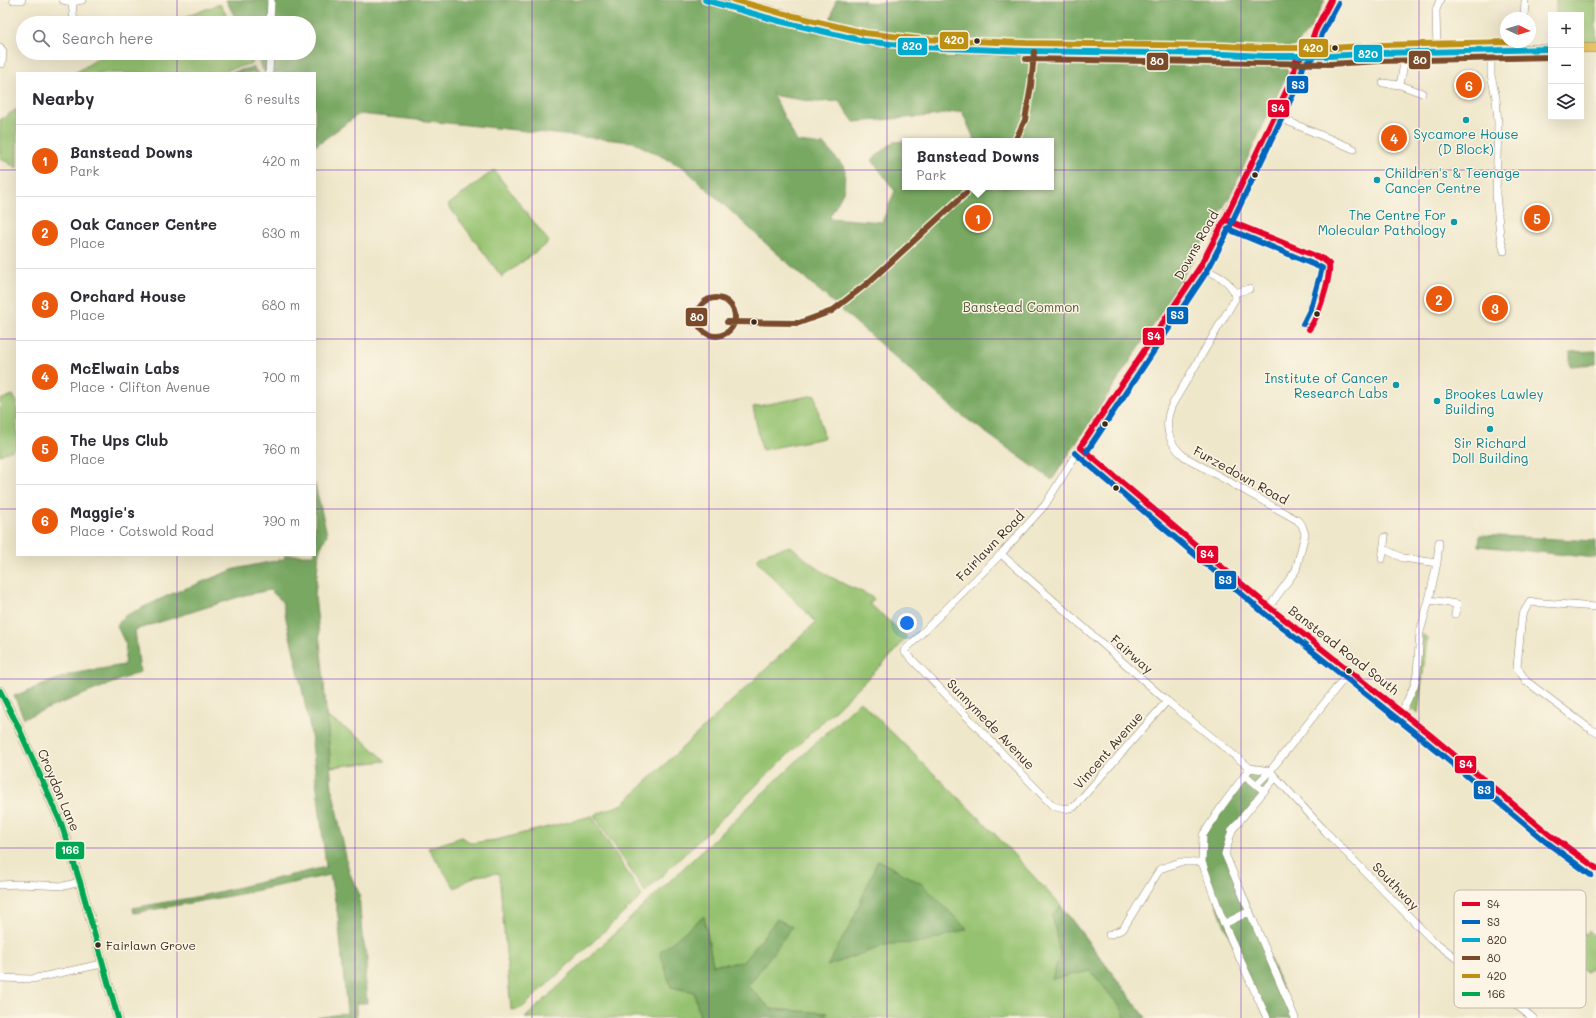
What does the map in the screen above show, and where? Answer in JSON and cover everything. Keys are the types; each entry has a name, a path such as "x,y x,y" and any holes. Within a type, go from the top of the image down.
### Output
{"main road":[{"path":"705,0 779,22 864,41 918,47 1026,51 1302,56 1491,50 1508,48"},
{"path":"1536,47 1548,49"},
{"path":"1584,48 1596,48"},
{"name":"Croydon Lane","path":"0,691 17,724 61,823 80,882 118,1018"}],"street":[{"path":"13,0 22,0"},
{"path":"63,0 72,2 82,0"},
{"path":"270,16 271,0"},
{"name":"Downs Road","path":"1080,447 1200,266 1276,116 1293,77 1296,61 1308,52 1315,31 1331,0"},
{"path":"1437,52 1436,10 1440,0"},
{"path":"1524,12 1525,0"},
{"path":"72,2 73,16"},
{"path":"0,47 3,51 2,64"},
{"path":"1491,50 1492,75 1498,123 1496,194 1500,235 1504,251"},
{"path":"1400,85 1406,53"},
{"path":"269,72 270,60"},
{"path":"1384,83 1400,85 1422,93"},
{"path":"1276,116 1354,149"},
{"path":"1200,266 1229,284 1234,293 1249,289"},
{"name":"Furzedown Road","path":"1234,293 1235,299 1231,308 1172,405 1168,416 1167,427 1175,448 1185,457 1302,524 1304,539 1296,570 1270,607"},
{"name":"Fairlawn Road","path":"904,651 1001,554 1045,505 1080,447"},
{"name":"Banstead Road South","path":"1080,447 1270,607 1402,712 1550,835 1596,868"},
{"path":"1382,559 1385,537"},
{"path":"1402,712 1415,679 1419,661 1420,632 1429,600 1440,542"},
{"path":"1384,549 1403,558 1437,563"},
{"name":"Fairway","path":"1001,554 1167,701 1250,768"},
{"path":"1429,600 1457,604 1455,614"},
{"path":"1596,607 1530,602 1522,614 1517,667 1526,681 1590,730 1596,732"},
{"name":"Sunnymede Avenue","path":"904,651 1054,806 1064,809"},
{"path":"1257,784 1270,771 1350,671"},
{"name":"Vincent Avenue","path":"1064,809 1074,807 1167,701"},
{"path":"1267,1018 1224,924 1202,862 1203,835 1250,768 1270,771"},
{"name":"Southway","path":"1270,771 1275,778 1430,938 1454,957"},
{"path":"1245,775 1264,791"},
{"path":"1275,778 1232,830 1225,854 1295,1018"},
{"path":"1109,935 1123,929 1160,869 1180,862 1202,862"},
{"path":"0,885 20,884 64,886 80,882"},
{"path":"1224,924 1250,911"},
{"path":"0,978 32,979 102,964"},
{"name":"Southway","path":"1520,1008 1533,1018"}],"green space":[{"name":"Banstead Common","path":"226,0 742,0 830,22 836,0 865,0 862,2 879,3 924,0 1325,0 1310,29 1291,51 1286,65 1288,72 1230,196 1164,309 1052,480 960,414 772,249 683,167 633,142 359,114 316,145 316,72 264,72 258,60 316,60 316,16 234,16"},
{"path":"1556,0 1596,0 1596,42 1584,43 1584,12 1556,12"},
{"path":"220,4 227,16 188,16"},
{"path":"96,60 252,60 253,63 220,72 77,72"},
{"path":"253,67 257,72 233,72"},
{"path":"16,110 16,167 0,158 0,120"},
{"path":"494,170 549,242 502,277 448,205"},
{"path":"1596,351 1596,364 1570,366 1570,352"},
{"path":"13,395 16,400 16,448 0,455 0,400"},
{"path":"815,395 824,438 762,450 753,407"},
{"path":"316,488 327,534 319,552 315,596 323,670 332,788 349,872 359,893 362,936 368,959 365,976 367,1003 356,1003 356,1018 317,1018 347,1013 338,916 330,875 235,895 134,913 133,908 201,896 326,867 311,734 282,601 270,590 245,595 135,630 140,672 24,718 14,696 71,674 124,665 126,645 117,626 123,617 169,595 235,569 284,559 285,556 316,556"},
{"path":"1480,535 1596,541 1596,558 1479,546"},
{"path":"791,546 822,571 874,599 870,604 907,637 888,659 645,892 594,815 623,804 816,622 756,560 762,554"},
{"path":"1423,634 1427,639 1418,714 1408,707 1421,652"},
{"path":"860,701 992,831 1061,906 1146,1018 525,1018"},
{"path":"327,717 361,738 386,761 331,767"},
{"path":"1250,768 1270,771 1275,778 1232,830 1225,854 1295,1018 1267,1018 1224,924 1202,862 1203,835"},
{"path":"592,816 642,896 522,1008 511,1010 499,873 476,876 455,888 428,848 462,837 471,843 496,840"},
{"path":"878,860 922,884 967,929 923,943 889,944 827,966 851,924"},
{"path":"1061,906 1146,1018 1125,1018 1123,1011 1091,971 1052,979 1060,954 1052,915"},
{"path":"704,916 713,965 743,962 777,919 792,927 748,986 771,1009 828,1013 820,1018 700,1018 694,992 671,987 660,952"},
{"path":"1588,931 1596,937 1596,974 1589,969 1586,971 1586,935"}],"transit line":[{"name":"820","path":"705,0 779,21 864,41 918,47 1264,56 1330,56 1380,53 1548,49"},
{"name":"420","path":"734,0 865,33 919,39 1026,43 1264,48 1330,48 1380,45 1500,42"},
{"name":"S4","path":"1225,219 1293,77 1296,61 1308,52 1315,31 1331,0"},
{"name":"S3","path":"1232,222 1300,80 1303,66 1315,56 1322,34 1338,4"},
{"name":"80","path":"1016,138 1025,120 1031,86 1034,52"},
{"name":"80","path":"1026,59 1330,64 1380,61 1548,57"},
{"name":"80","path":"727,322 799,323 832,311 869,282 966,193"},
{"name":"S4","path":"1223,223 1226,220 1229,221 1323,259 1329,264 1328,279 1323,298 1313,324 1309,329"},
{"name":"S4","path":"1080,447 1200,267 1223,223"},
{"name":"S3","path":"1087,451 1207,271 1230,227"},
{"name":"S3","path":"1228,229 1322,268 1311,308 1303,324"},
{"name":"80","path":"712,298 720,298 730,303 734,310 735,317 734,324 730,331 720,336 712,336 702,331 700,328 697,321 697,313 702,303 705,301 712,298"},
{"name":"S4","path":"1080,447 1269,607 1429,734 1550,835 1596,868"},
{"name":"S3","path":"1075,453 1264,613 1424,740 1545,841 1591,875"},
{"name":"166","path":"0,691 17,724 61,823 80,882 118,1018"}],"place":[{"name":"Maggie's","path":"1469,85"},
{"name":"Sycamore House (D Block)","path":"1466,120"},
{"name":"McElwain Labs","path":"1394,138"},
{"name":"Children's & Teenage Cancer Centre","path":"1377,180"},
{"name":"Banstead Downs","path":"978,218"},
{"name":"The Ups Club","path":"1537,218"},
{"name":"The Centre For Molecular Pathology","path":"1454,222"},
{"name":"Oak Cancer Centre","path":"1439,299"},
{"name":"Orchard House","path":"1495,308"},
{"name":"Institute of Cancer Research Labs","path":"1396,385"},
{"name":"Brookes Lawley Building","path":"1437,401"},
{"name":"Sir Richard Doll Building","path":"1490,429"},
{"name":"Fairlawn Grove","path":"98,945"}]}
